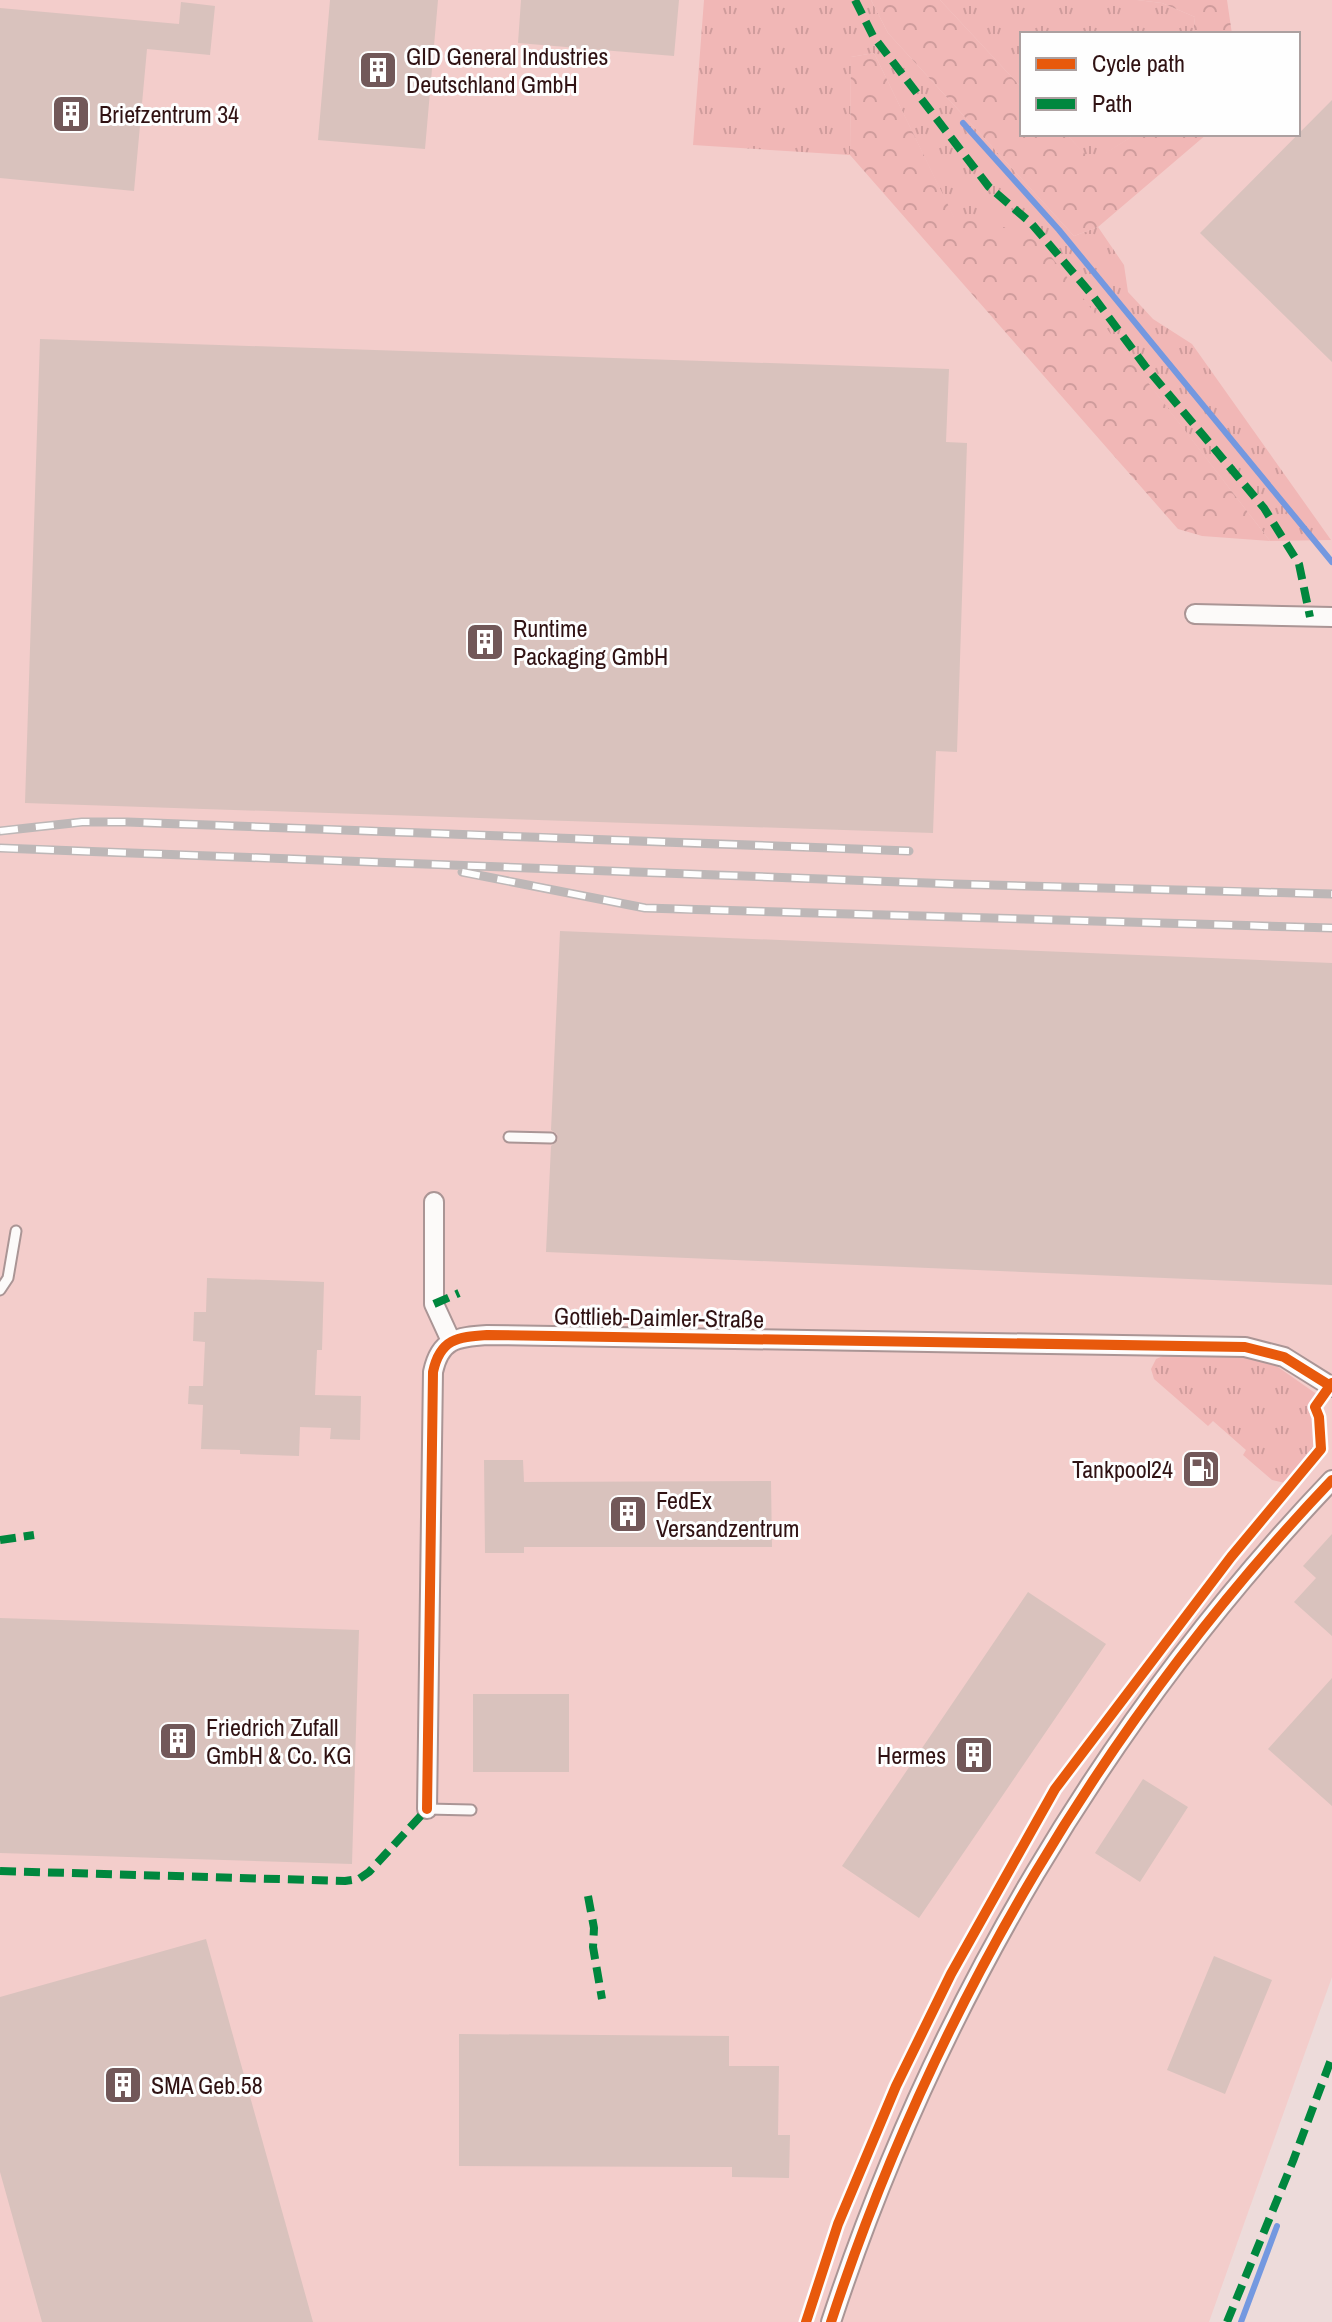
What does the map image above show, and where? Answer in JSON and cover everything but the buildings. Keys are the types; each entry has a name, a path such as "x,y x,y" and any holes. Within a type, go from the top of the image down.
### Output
{"street":[{"path":"1195,614 1332,617"},
{"path":"427,1809 433,1372 442,1348 451,1341 434,1304 434,1202"},
{"name":"Gottlieb-Daimler-Straße","path":"451,1341 487,1335 1245,1347 1284,1357 1332,1387"},
{"path":"831,2322 883,2181 923,2089 967,1997 1065,1825 1169,1673 1230,1597 1332,1480"}],"lane":[{"path":"509,1137 551,1138"},
{"path":"0,1290 8,1278 16,1231"},
{"path":"427,1809 471,1810"}],"shaded area":[{"path":"0,0 1332,0 1332,1977 1209,2322 0,2322"}],"green space":[{"path":"704,0 871,0 888,33 1074,236 1098,227 1124,265 1128,292 1153,319 1192,344 1331,540 1270,541 1033,234 954,218 874,53 851,57 850,155 693,145"},
{"path":"871,0 940,0 1020,86 1020,136 1068,136 1092,161 1133,136 1205,136 1098,227 1074,236 888,33"},
{"path":"940,0 1137,0 1162,3 1195,17 1193,32 1020,32 1020,86"},
{"path":"1137,0 1227,0 1232,32 1193,32 1195,17 1162,3"},
{"path":"874,53 954,217 1033,233 1270,541 1202,536 1178,529 850,155 851,57"},
{"path":"1068,136 1133,136 1092,162"},
{"path":"1165,1355 1247,1357 1275,1365 1318,1395 1309,1408 1314,1417 1315,1447 1285,1483 1272,1480 1243,1455 1246,1450 1213,1421 1208,1426 1154,1379 1151,1369 1156,1359"}],"waterway":[{"path":"963,123 1059,230 1332,562"},
{"path":"1241,2322 1277,2226"}],"railway":[{"path":"0,831 82,822 127,822 909,851"},
{"path":"0,848 954,884 1332,894"},
{"path":"462,872 645,908 1332,928"}],"marked path":[{"path":"855,0 873,36 989,187 1031,223 1264,508 1299,564 1310,617"},
{"path":"434,1304 459,1293"},
{"path":"0,1540 34,1535"},
{"path":"0,1871 359,1879 427,1809"},
{"path":"588,1896 602,1999"},
{"path":"1227,2322 1332,2057"}],"cycle path":[{"path":"427,1809 433,1372 440,1353 451,1342 487,1335 1245,1347 1284,1357 1332,1387"},
{"path":"806,2322 838,2224 896,2086 951,1974 1055,1789 1231,1557 1321,1449 1319,1417 1315,1407 1332,1383"},
{"path":"831,2322 873,2206 921,2093 975,1981 1035,1873 1101,1769 1173,1668 1250,1571 1332,1480"}],"place":[{"name":"GID General Industries Deutschland GmbH","path":"378,70"},
{"name":"Briefzentrum 34","path":"71,114"},
{"name":"Runtime Packaging GmbH","path":"485,642"},
{"name":"Tankpool24","path":"1201,1469"},
{"name":"FedEx Versandzentrum","path":"628,1514"},
{"name":"Friedrich Zufall GmbH & Co. KG","path":"178,1741"},
{"name":"Hermes","path":"974,1755"},
{"name":"SMA Geb.58","path":"123,2085"}]}
